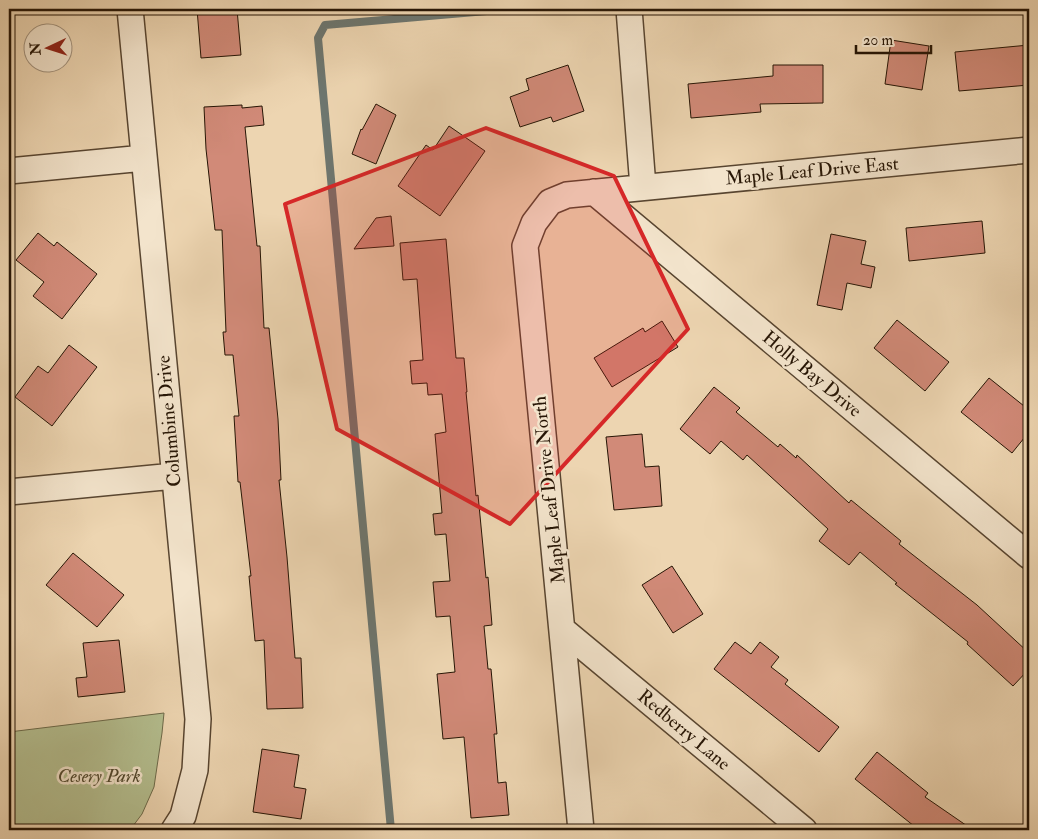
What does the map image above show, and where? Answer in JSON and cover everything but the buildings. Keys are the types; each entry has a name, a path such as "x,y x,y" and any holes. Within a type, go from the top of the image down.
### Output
{"street":[{"name":"Columbine Drive","path":"130,9 198,719 195,770 183,816 174,830"},
{"path":"629,9 643,187"},
{"name":"Maple Leaf Drive East","path":"594,192 1029,150"},
{"path":"9,171 144,158"},
{"name":"Holly Bay Drive","path":"594,192 1029,556"},
{"name":"Maple Leaf Drive North","path":"582,830 525,246 534,223 550,202 568,195 594,192"},
{"path":"9,492 174,476"},
{"name":"Redberry Lane","path":"563,630 804,830"}],"highlighted area":[{"path":"486,128 614,176 688,329 510,524 337,429 285,204"}],"green space":[{"name":"Cesery Park","path":"164,713 154,787 142,814 130,830 9,830 9,732"}],"waterway":[{"path":"391,830 318,38 325,25 511,9"}]}
